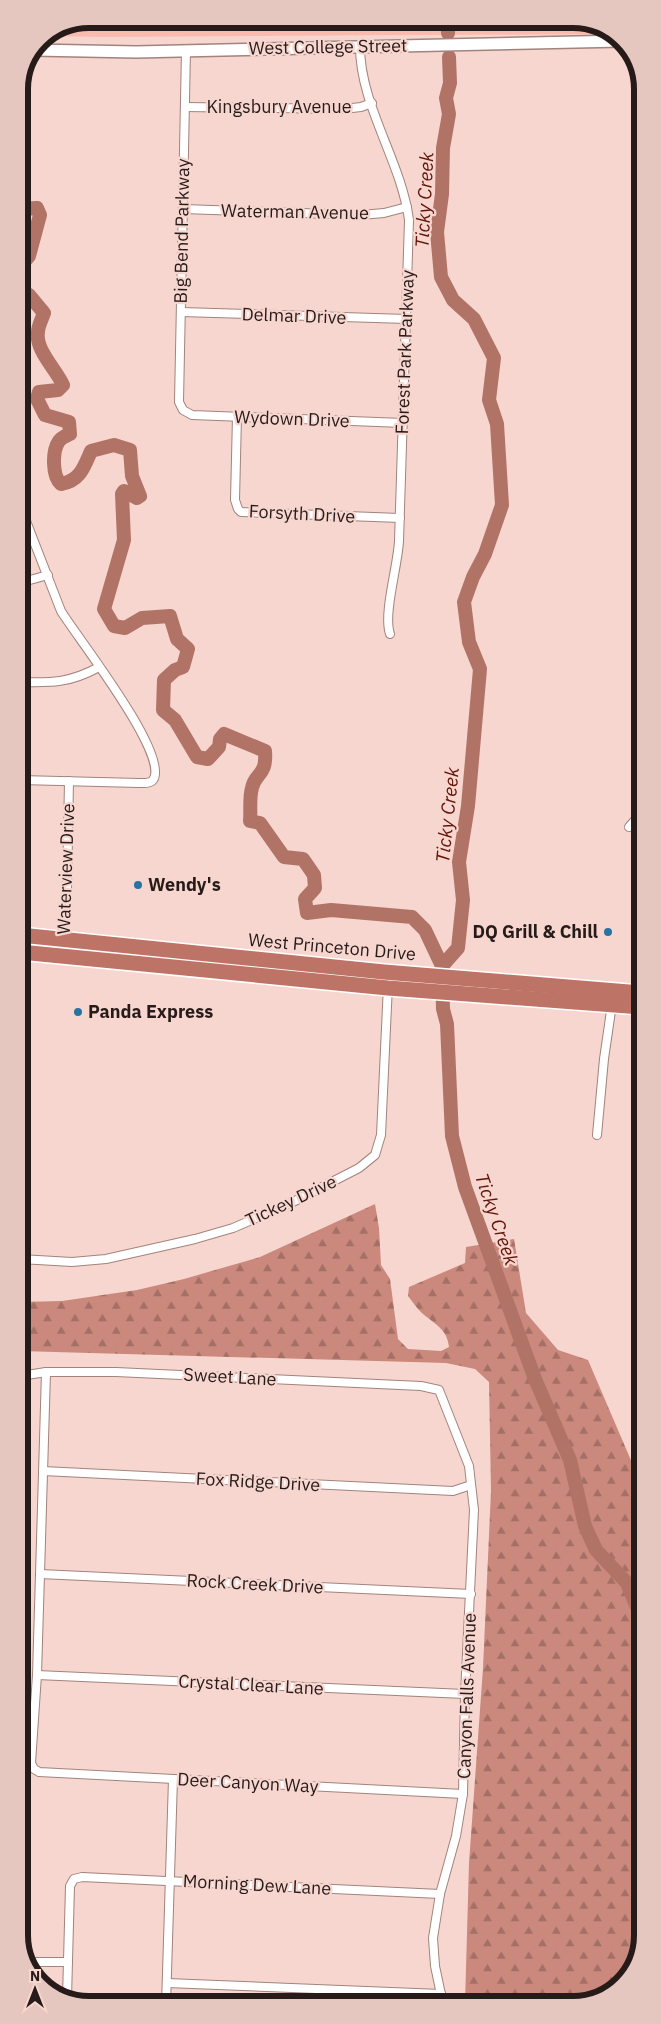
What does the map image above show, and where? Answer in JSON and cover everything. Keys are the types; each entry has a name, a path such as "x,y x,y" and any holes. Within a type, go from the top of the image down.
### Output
{"highway":[{"name":"West Princeton Drive","path":"27,935 462,979 634,989"},
{"name":"West Princeton Drive","path":"27,953 418,991 634,1006"}],"street":[{"name":"West College Street","path":"41,50 118,52 611,41"},
{"name":"Forest Park Parkway","path":"360,46 363,79 403,189 410,232 398,562 387,620 390,634"},
{"name":"Big Bend Parkway","path":"183,410 180,402 186,50"},
{"name":"Kingsbury Avenue","path":"185,107 343,109 361,107 372,103"},
{"name":"Waterman Avenue","path":"183,209 361,214 384,213 407,207"},
{"name":"Delmar Drive","path":"181,312 407,319"},
{"name":"Wydown Drive","path":"183,410 192,415 403,423"},
{"name":"Forsyth Drive","path":"237,416 235,500 238,509 242,512 400,518"},
{"path":"27,523 61,611 133,716 145,736 154,766 153,780 148,783 27,780"},
{"path":"27,581 48,575"},
{"path":"27,682 54,683 70,680 99,667"},
{"name":"Waterview Drive","path":"61,957 67,889 69,781"},
{"path":"629,827 634,821"},
{"name":"Tickey Drive","path":"27,1259 45,1262 84,1262 195,1239 261,1217 314,1192 366,1163 375,1155 381,1134 389,972"},
{"path":"597,1135 604,1059 612,1004 634,991"},
{"path":"37,1675 46,1372"},
{"name":"Sweet Lane","path":"27,1375 46,1372 150,1373 421,1386 439,1390"},
{"name":"Canyon Falls Avenue","path":"439,1390 469,1466 474,1510 462,1794 456,1836 440,1894 433,1938 435,1966 441,1994"},
{"name":"Fox Ridge Drive","path":"43,1471 453,1492 471,1486"},
{"name":"Rock Creek Drive","path":"40,1574 471,1594"},
{"name":"Crystal Clear Lane","path":"37,1675 465,1694"},
{"name":"Deer Canyon Way","path":"37,1675 31,1763 34,1769 39,1772 462,1794"},
{"path":"166,1996 173,1779"},
{"name":"Morning Dew Lane","path":"68,1962 70,1886 74,1878 440,1894"},
{"path":"34,1962 68,1962 67,1993"},
{"path":"167,1983 441,1994"}],"green space":[{"path":"88,27 577,28 600,34 57,36 65,32"},
{"path":"375,1204 379,1228 381,1265 390,1279 398,1339 408,1349 441,1351 449,1347 446,1336 421,1312 408,1296 409,1287 465,1263 466,1247 514,1239 526,1313 558,1350 588,1360 634,1467 634,1936 630,1955 621,1973 600,1990 581,1996 465,1996 469,1863 483,1668 491,1491 489,1382 475,1369 446,1363 27,1351 27,1302 62,1301 137,1290 184,1279 260,1257"}],"waterway":[{"name":"Ticky Creek","path":"448,28 448,33"},
{"name":"Ticky Creek","path":"442,966 458,948 463,900 459,862 468,806 480,669 469,642 464,602 473,577 485,554 502,505 497,424 489,400 494,358 474,319 453,300 441,277 437,232 442,194 443,148 449,114 446,98 450,83 449,57"},
{"path":"27,209 37,208 40,215 27,258"},
{"path":"27,294 44,313 39,325 38,339 43,352 63,385 58,390 39,392 37,399 45,415 69,422 70,434 60,440 55,451 54,463 58,480 61,484 73,480 83,468 91,451 114,445 130,450 132,476 140,496 137,498 124,491 122,494 124,540 104,609 114,626 125,628 142,618 170,616 177,639 188,649 183,667 175,670 164,680 163,710 175,720 197,757 208,759 219,747 220,739 224,734 265,751 263,770 256,779 251,792 250,821 260,823 284,857 303,859 314,875 315,888 305,899 307,913 331,910 412,917 425,930 442,966 443,1009 447,1024 452,1136 465,1187 535,1379 570,1460 585,1526 596,1550 627,1583 634,1600"}],"place":[{"name":"Wendy's","path":"138,885"},
{"name":"DQ Grill & Chill","path":"608,932"},
{"name":"Panda Express","path":"78,1012"}]}
